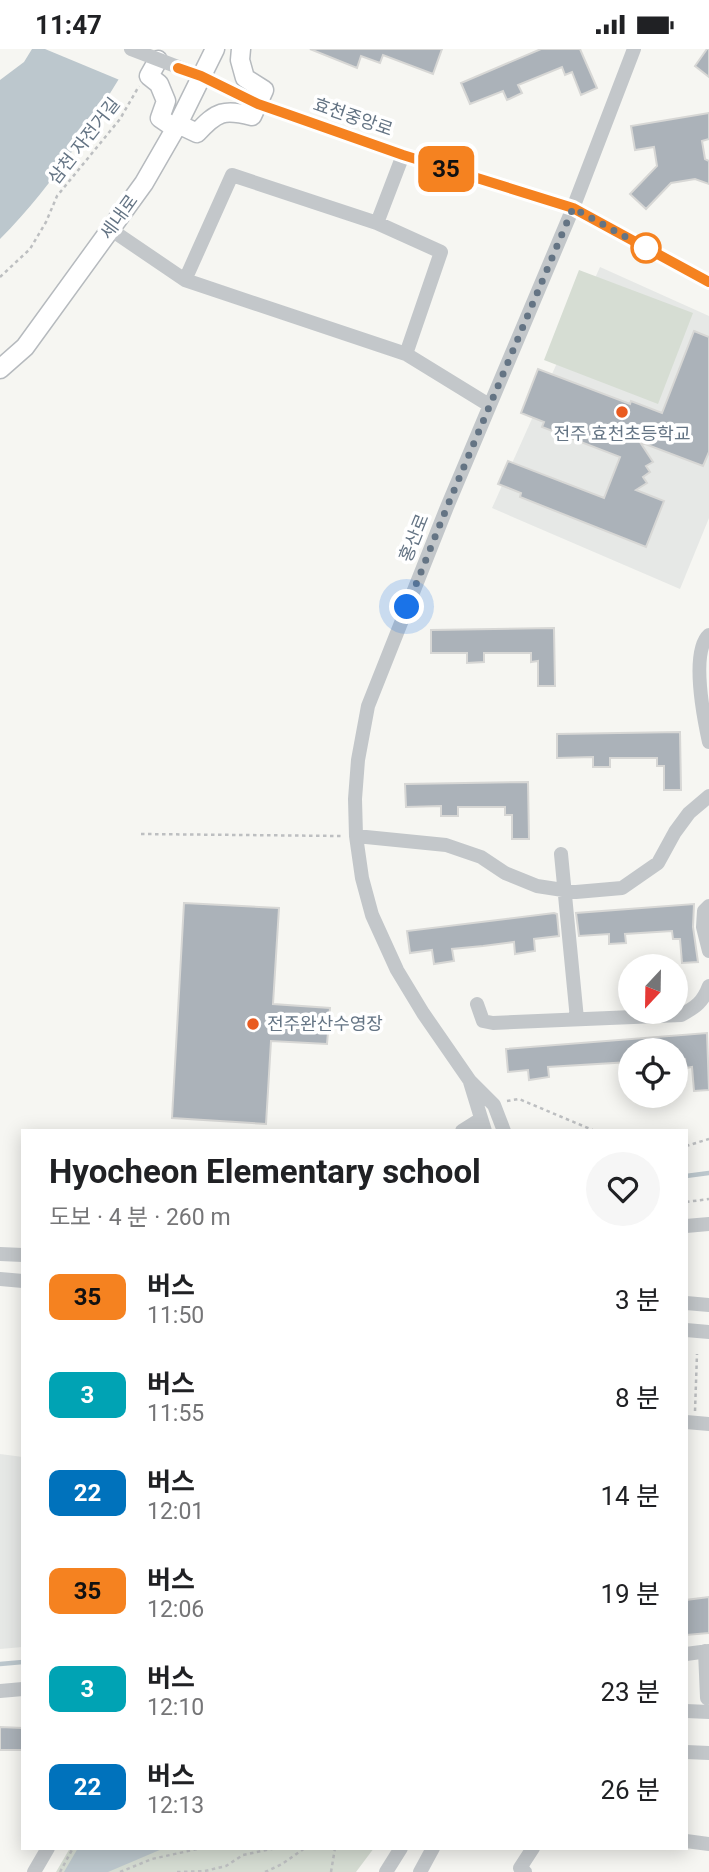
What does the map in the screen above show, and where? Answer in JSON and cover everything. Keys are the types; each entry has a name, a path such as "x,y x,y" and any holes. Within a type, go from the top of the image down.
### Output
{"main road":[{"name":"세내로","path":"0,369 25,347 144,183 177,126 215,49"},
{"path":"166,59 149,76 159,84 166,101 160,118 198,133 212,117 233,111 252,116 264,90 245,78 240,60 241,49"}],"street":[{"name":"효천중앙로","path":"131,49 166,59 258,104 403,155 573,208 709,282"},
{"name":"홍산로","path":"470,1081 397,970 372,915 362,878 356,836 358,760 368,706 447,507 573,208 634,49"},
{"path":"377,223 403,155"},
{"path":"185,280 232,175 377,223 441,252 405,354"},
{"path":"110,229 185,280 405,354 489,405"},
{"path":"709,635 705,639 698,665 709,742"},
{"path":"356,836 446,845 481,857 505,873 537,885 576,892 622,888 658,863 689,813 709,796"},
{"path":"561,854 577,1020"},
{"path":"709,906 704,911 703,927 709,951"},
{"path":"477,1004 483,1021 493,1023 681,1015 705,998 709,986"},
{"path":"470,1081 495,1105 503,1129"},
{"path":"470,1081 483,1125"},
{"path":"688,1226 709,1224"},
{"path":"0,1254 21,1255"},
{"path":"0,1279 21,1281"},
{"path":"688,1303 709,1305"},
{"path":"688,1330 709,1332"},
{"path":"691,1418 709,1424"},
{"path":"688,1654 707,1651 708,1705 688,1710"},
{"path":"0,1691 21,1689"},
{"path":"688,1752 709,1753"},
{"path":"688,1841 709,1843"},
{"path":"34,1872 47,1850"},
{"path":"389,1871 400,1850"},
{"path":"420,1872 432,1850"},
{"path":"526,1872 520,1868 532,1850"}],"path":[{"name":"삼천 자전거길","path":"0,277 30,249 57,196 120,119 140,84"},
{"path":"141,834 356,836"},
{"path":"495,1105 519,1099 590,1129"},
{"path":"688,1145 709,1139"},
{"path":"688,1202 709,1199"},
{"path":"691,1418 697,1354"},
{"path":"60,1872 72,1850"},
{"path":"120,1872 152,1859 193,1850"},
{"path":"177,1872 205,1871 226,1866 243,1855 267,1850"},
{"path":"265,1872 302,1850"},
{"path":"331,1872 335,1850"},
{"path":"218,1867 221,1872"}],"shaded area":[{"path":"32,49 137,49 57,172 0,239 0,80 24,62"},
{"name":"전주 효천초등학교","path":"600,267 709,316 709,518 680,589 492,508"},
{"path":"579,270 693,313 658,404 544,360"},
{"path":"0,1454 21,1457 21,1647 0,1649"},
{"path":"69,1850 372,1850 356,1872 56,1872"},
{"path":"77,1850 160,1850 108,1872 64,1872"}],"pier":[{"path":"45,49 140,49 122,81"}],"building":[{"path":"310,49 442,49 433,74 383,55 380,63 361,56 357,68"},
{"path":"541,49 580,49 597,88 581,95 572,72 565,75 562,67 518,85 522,93 507,100 503,91 470,104 461,83"},
{"path":"709,49 709,77 695,66"},
{"path":"709,113 709,139 702,141 705,159 709,161 709,184 695,179 671,183 646,209 630,194 657,166 654,147 635,150 631,126"},
{"path":"694,331 709,337 709,452 703,466 640,442 653,462 646,466 650,472 643,477 647,483 636,490 664,501 646,547 520,497 521,493 498,484 508,461 604,498 620,457 542,427 544,422 521,413 538,369 630,404 631,401 662,413"},
{"path":"554,628 555,686 538,686 538,661 531,662 531,653 484,653 484,662 467,663 467,653 431,653 431,630"},
{"path":"680,732 681,790 664,790 664,766 657,766 657,758 610,758 610,767 593,767 593,757 557,758 557,734"},
{"path":"528,782 529,839 512,839 512,815 505,815 505,807 458,807 458,816 441,816 441,806 406,807 405,784"},
{"name":"전주완산수영장","path":"184,903 279,908 273,1004 330,1008 327,1044 271,1041 266,1124 172,1118"},
{"path":"694,904 693,927 698,962 688,963 688,954 681,954 680,939 673,939 672,931 625,934 626,943 609,944 609,934 579,936 576,913"},
{"path":"557,914 559,936 534,939 535,951 515,954 514,942 452,949 454,961 434,964 432,950 410,953 407,931"},
{"path":"707,1033 709,1090 694,1091 692,1067 688,1068 688,1038 644,1038"},
{"path":"618,1040 618,1063 548,1067 549,1077 529,1080 528,1070 508,1072 506,1049"},
{"path":"709,1597 709,1633 688,1635 688,1600"},
{"path":"0,1727 21,1728 21,1750 0,1750"}],"waterway":[{"path":"688,1176 709,1173"},
{"path":"0,1664 21,1662"}],"bus line":[{"name":"35","path":"178,68 201,76 258,104 403,155 573,208 709,282"}],"place":[{"name":"전주 효천초등학교","path":"622,412"},
{"name":"전주완산수영장","path":"253,1024"}],"route":[{"path":"407,607 573,208 646,248"}]}
